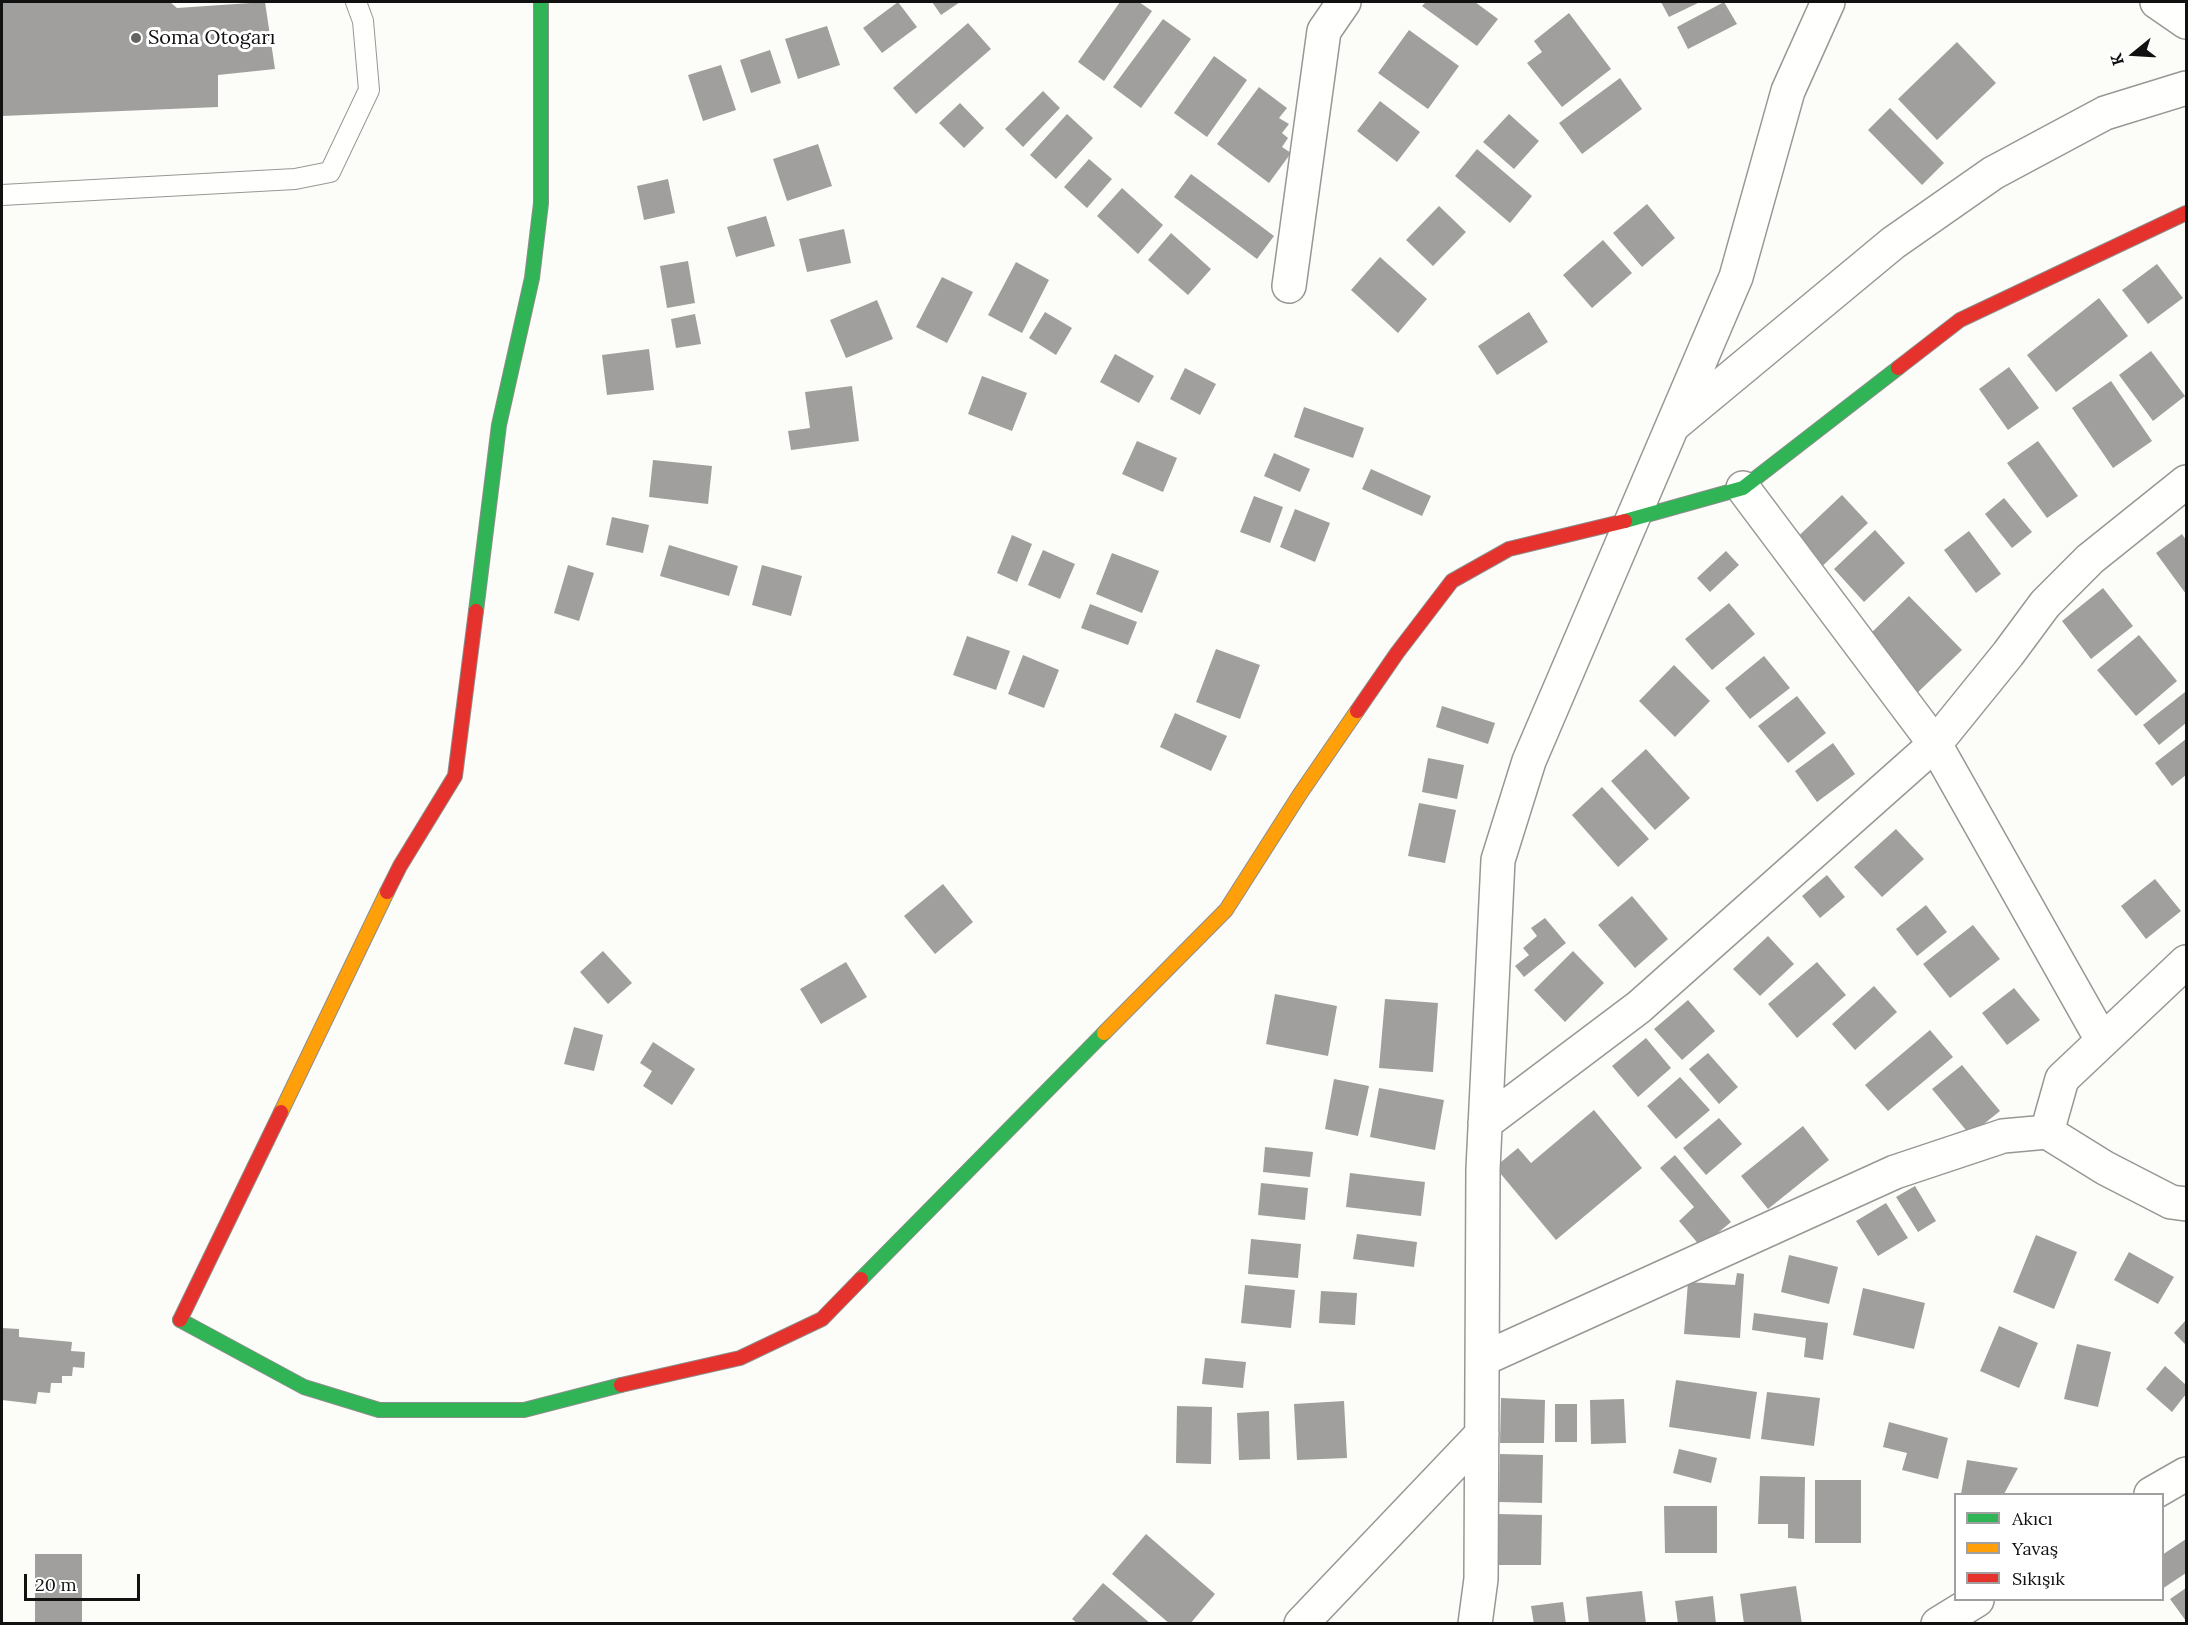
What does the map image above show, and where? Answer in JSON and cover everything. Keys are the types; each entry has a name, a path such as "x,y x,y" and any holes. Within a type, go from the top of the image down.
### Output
{"street":[{"path":"541,2 541,203 532,278 499,425 455,776 400,866 180,1320 304,1387 379,1410 524,1410 740,1358 822,1319 1226,910 1332,747 1397,653 1452,581 1509,549 1633,519 1743,488 1960,321 2187,213"},
{"path":"1289,286 1324,31 1344,2"},
{"path":"1475,1623 1481,1579 1484,1359 1483,1169 1498,860 1529,761 1736,277 1788,91 1828,2"},
{"path":"2157,2 2187,22"},
{"path":"1673,426 1893,243 1993,173 2105,113 2187,88"},
{"path":"1485,1122 1639,1006 1935,744 2045,604 2090,559 2187,482"},
{"path":"1743,488 1935,744 2102,1040"},
{"path":"2047,1132 2062,1079 2187,962"},
{"path":"1484,1359 1895,1172 2003,1136 2047,1132 2105,1168 2171,1202 2187,1204"},
{"path":"1301,1623 1482,1434"},
{"path":"2153,1493 2187,1474"},
{"path":"1940,1623 1974,1601"}],"lane":[{"path":"2,195 295,179 330,172 369,90 363,21 356,2"}],"building":[{"name":"Soma Otogarı","path":"2,2 170,2 177,8 265,2 275,69 218,75 218,107 2,116"},
{"path":"898,2 917,27 882,53 863,28"},
{"path":"932,2 960,2 941,15"},
{"path":"1120,2 1139,2 1152,11 1104,81 1078,62"},
{"path":"1426,2 1475,2 1498,19 1477,46 1422,6"},
{"path":"1661,2 1700,2 1669,17"},
{"path":"1724,2 1737,24 1688,49 1677,27"},
{"path":"1569,13 1611,69 1562,107 1527,63 1542,52 1534,41"},
{"path":"1163,19 1191,39 1141,108 1113,87"},
{"path":"968,23 991,49 916,114 893,88"},
{"path":"827,26 840,65 798,79 785,39"},
{"path":"1409,30 1459,66 1428,109 1378,73"},
{"path":"1957,42 1996,83 1937,140 1898,99"},
{"path":"770,50 781,83 751,93 740,60"},
{"path":"1214,56 1247,80 1207,137 1174,113"},
{"path":"721,65 736,110 703,121 688,75"},
{"path":"1620,78 1642,109 1582,154 1559,123"},
{"path":"1259,87 1287,108 1279,118 1289,124 1282,133 1288,138 1282,147 1291,153 1269,183 1217,144"},
{"path":"1043,91 1060,108 1023,147 1005,129"},
{"path":"1380,101 1420,132 1397,162 1357,131"},
{"path":"960,103 984,128 964,148 939,123"},
{"path":"1890,108 1944,163 1922,185 1868,130"},
{"path":"1067,114 1093,138 1056,179 1030,155"},
{"path":"1509,114 1539,141 1514,169 1483,142"},
{"path":"818,144 832,186 787,201 773,159"},
{"path":"1477,149 1532,196 1510,223 1455,176"},
{"path":"1089,159 1112,179 1087,208 1064,187"},
{"path":"1191,174 1274,236 1257,259 1174,197"},
{"path":"668,179 675,213 644,220 637,186"},
{"path":"1122,188 1163,225 1138,254 1097,216"},
{"path":"1647,204 1675,238 1642,267 1613,233"},
{"path":"1439,206 1466,232 1433,266 1406,240"},
{"path":"766,216 775,246 736,257 727,227"},
{"path":"844,229 851,263 807,272 799,239"},
{"path":"1171,233 1211,269 1188,295 1148,260"},
{"path":"1603,240 1632,273 1592,308 1563,275"},
{"path":"1380,257 1427,299 1398,333 1351,290"},
{"path":"688,261 695,303 667,308 660,266"},
{"path":"1016,262 1049,280 1022,333 988,315"},
{"path":"2157,264 2183,298 2148,324 2122,290"},
{"path":"942,277 973,292 947,343 916,327"},
{"path":"2099,298 2128,336 2056,392 2027,355"},
{"path":"877,300 893,339 846,358 830,320"},
{"path":"1045,312 1072,328 1056,355 1029,338"},
{"path":"1529,312 1548,342 1497,375 1478,346"},
{"path":"695,314 701,344 676,348 671,319"},
{"path":"649,349 654,390 607,395 602,355"},
{"path":"2151,351 2185,396 2153,421 2119,375"},
{"path":"1115,354 1154,376 1139,403 1100,382"},
{"path":"2009,367 2039,408 2008,430 1979,389"},
{"path":"1185,368 1216,384 1200,415 1170,399"},
{"path":"982,376 1027,393 1012,431 968,414"},
{"path":"2111,381 2152,441 2113,468 2072,408"},
{"path":"852,386 859,441 791,450 788,431 810,428 805,392"},
{"path":"1304,407 1364,428 1353,458 1294,437"},
{"path":"1137,441 1177,458 1163,492 1122,474"},
{"path":"2038,441 2078,496 2047,518 2007,463"},
{"path":"1274,453 1310,469 1300,492 1264,476"},
{"path":"653,460 712,466 708,504 649,497"},
{"path":"1371,469 1431,496 1422,516 1362,489"},
{"path":"1842,495 1868,523 1815,573 1789,545"},
{"path":"1254,496 1283,507 1270,543 1240,532"},
{"path":"2004,498 2032,532 2012,548 1985,514"},
{"path":"1295,509 1330,523 1315,562 1280,547"},
{"path":"612,517 649,525 643,553 606,545"},
{"path":"1875,530 1905,563 1864,602 1834,569"},
{"path":"1969,531 2001,574 1976,593 1944,550"},
{"path":"2182,534 2186,540 2186,594 2156,553"},
{"path":"1012,535 1032,544 1017,582 997,573"},
{"path":"669,545 738,566 729,596 660,576"},
{"path":"1043,550 1075,564 1060,599 1028,585"},
{"path":"1726,551 1739,565 1710,592 1697,578"},
{"path":"1112,553 1159,571 1142,613 1096,594"},
{"path":"568,565 594,573 579,621 554,613"},
{"path":"762,565 802,576 791,616 752,605"},
{"path":"2103,588 2133,626 2091,659 2062,621"},
{"path":"1909,596 1962,650 1916,694 1864,640"},
{"path":"1729,603 1755,634 1712,670 1685,639"},
{"path":"1090,604 1137,622 1128,645 1081,628"},
{"path":"2139,635 2177,681 2136,716 2097,670"},
{"path":"967,636 1010,651 996,690 953,675"},
{"path":"1216,649 1260,665 1240,719 1196,702"},
{"path":"1023,655 1059,670 1044,708 1008,694"},
{"path":"1764,656 1790,688 1750,719 1725,688"},
{"path":"1674,665 1710,701 1675,737 1639,701"},
{"path":"2185,692 2186,723 2159,745 2143,725"},
{"path":"1797,696 1826,733 1788,763 1758,726"},
{"path":"1442,706 1495,723 1488,744 1436,727"},
{"path":"1175,713 1227,736 1211,771 1160,747"},
{"path":"2186,739 2186,775 2172,786 2155,763"},
{"path":"1833,743 1855,774 1817,802 1795,771"},
{"path":"1646,749 1690,798 1655,830 1611,781"},
{"path":"1428,758 1464,765 1457,799 1422,792"},
{"path":"1602,787 1649,839 1618,867 1572,815"},
{"path":"1419,803 1456,810 1445,863 1408,856"},
{"path":"1896,829 1924,859 1882,897 1854,867"},
{"path":"1827,875 1845,897 1820,918 1802,896"},
{"path":"2155,879 2181,911 2146,939 2121,906"},
{"path":"943,884 973,922 935,954 904,916"},
{"path":"1632,896 1668,939 1635,968 1598,925"},
{"path":"1926,905 1947,932 1917,956 1896,929"},
{"path":"1545,918 1566,943 1524,977 1515,966 1529,955 1523,948 1537,936 1531,928"},
{"path":"1973,925 2000,959 1950,998 1923,964"},
{"path":"1768,936 1794,964 1760,996 1733,969"},
{"path":"603,951 632,983 608,1004 580,972"},
{"path":"1573,951 1604,983 1565,1022 1534,990"},
{"path":"846,962 867,997 821,1024 800,989"},
{"path":"1817,962 1846,995 1797,1038 1768,1004"},
{"path":"1874,986 1897,1012 1855,1050 1832,1024"},
{"path":"2014,988 2040,1020 2007,1045 1982,1013"},
{"path":"1275,994 1337,1006 1328,1056 1266,1044"},
{"path":"1385,999 1438,1003 1433,1072 1379,1068"},
{"path":"1688,1000 1715,1031 1682,1060 1654,1029"},
{"path":"574,1027 603,1035 594,1071 564,1064"},
{"path":"1930,1030 1953,1057 1888,1111 1865,1085"},
{"path":"1646,1038 1671,1068 1638,1097 1612,1066"},
{"path":"653,1042 695,1069 672,1105 643,1086 652,1071 640,1063"},
{"path":"1708,1053 1738,1087 1719,1104 1689,1069"},
{"path":"1962,1065 2000,1111 1970,1135 1932,1089"},
{"path":"1680,1077 1710,1110 1676,1139 1647,1106"},
{"path":"1334,1079 1369,1086 1358,1136 1325,1129"},
{"path":"1379,1088 1444,1100 1435,1150 1370,1137"},
{"path":"1594,1110 1642,1168 1556,1240 1495,1167 1518,1148 1531,1163"},
{"path":"1719,1118 1742,1144 1706,1175 1683,1148"},
{"path":"1803,1126 1829,1160 1768,1209 1741,1176"},
{"path":"1265,1147 1313,1152 1310,1177 1263,1172"},
{"path":"1675,1155 1731,1222 1701,1247 1679,1221 1694,1207 1660,1168"},
{"path":"1350,1173 1425,1182 1421,1216 1346,1207"},
{"path":"1261,1183 1308,1188 1305,1220 1258,1215"},
{"path":"1915,1186 1936,1221 1918,1232 1896,1197"},
{"path":"1886,1203 1908,1238 1878,1256 1856,1221"},
{"path":"1357,1234 1417,1242 1414,1267 1353,1259"},
{"path":"2036,1235 2077,1252 2054,1309 2013,1292"},
{"path":"1251,1239 1301,1244 1298,1278 1248,1274"},
{"path":"2129,1252 2174,1277 2158,1304 2114,1280"},
{"path":"1789,1255 1838,1267 1829,1304 1781,1292"},
{"path":"1737,1273 1744,1274 1740,1338 1684,1334 1688,1282 1735,1285"},
{"path":"1245,1285 1295,1290 1291,1328 1241,1323"},
{"path":"1863,1288 1925,1303 1914,1349 1853,1335"},
{"path":"1321,1291 1357,1293 1355,1325 1319,1323"},
{"path":"1754,1313 1828,1323 1823,1360 1804,1357 1806,1338 1752,1330"},
{"path":"2186,1320 2186,1345 2174,1333"},
{"path":"1999,1326 2038,1343 2019,1388 1980,1371"},
{"path":"2,1328 19,1329 19,1337 72,1342 71,1351 85,1352 84,1368 73,1367 72,1376 62,1376 62,1383 51,1383 50,1393 38,1392 36,1404 2,1400"},
{"path":"2077,1344 2111,1352 2098,1407 2064,1399"},
{"path":"1205,1358 1246,1362 1243,1388 1202,1384"},
{"path":"2165,1366 2186,1385 2186,1394 2172,1412 2146,1389"},
{"path":"1676,1380 1757,1392 1750,1439 1669,1427"},
{"path":"1767,1392 1820,1398 1814,1446 1761,1439"},
{"path":"1501,1398 1545,1400 1544,1443 1500,1443"},
{"path":"1624,1399 1626,1443 1591,1444 1590,1400"},
{"path":"1344,1401 1347,1458 1297,1460 1294,1404"},
{"path":"1555,1404 1577,1404 1577,1442 1555,1442"},
{"path":"1177,1406 1212,1407 1211,1464 1176,1463"},
{"path":"1269,1411 1270,1459 1239,1460 1237,1413"},
{"path":"1889,1422 1948,1438 1938,1479 1902,1470 1907,1453 1883,1447"},
{"path":"1679,1449 1717,1458 1711,1483 1673,1473"},
{"path":"1500,1454 1543,1455 1542,1503 1499,1502"},
{"path":"1967,1460 2018,1468 2005,1493 1961,1493"},
{"path":"1760,1476 1805,1477 1804,1539 1788,1538 1788,1524 1758,1524"},
{"path":"1815,1480 1861,1480 1861,1543 1815,1543"},
{"path":"1664,1506 1717,1506 1717,1553 1665,1553"},
{"path":"1498,1514 1542,1515 1541,1565 1497,1565"},
{"path":"1146,1534 1215,1594 1190,1624 1170,1624 1112,1574"},
{"path":"2186,1539 2186,1573 2164,1588 2164,1554"},
{"path":"35,1554 82,1554 82,1624 35,1624"},
{"path":"1103,1583 1151,1624 1078,1624 1072,1619"},
{"path":"1796,1586 1802,1624 1744,1624 1740,1594"},
{"path":"2186,1588 2186,1621 2170,1599"},
{"path":"1642,1591 1646,1624 1589,1624 1586,1597"},
{"path":"1713,1596 1716,1624 1678,1624 1675,1601"},
{"path":"1563,1602 1566,1624 1534,1624 1531,1606"}],"traffic: fast":[{"path":"476,611 499,425 532,278 541,203 541,2"},
{"path":"1625,521 1743,488 1898,368"},
{"path":"861,1279 1104,1033"},
{"path":"180,1320 304,1387 379,1410 524,1410 621,1385"}],"traffic: slow":[{"path":"1104,1033 1226,910 1300,794 1357,711"},
{"path":"281,1112 387,892"}],"traffic: jam":[{"path":"1898,368 1960,320 2186,213"},
{"path":"1357,711 1397,653 1452,581 1509,549 1625,521"},
{"path":"387,892 400,866 455,776 476,611"},
{"path":"180,1320 281,1112"},
{"path":"621,1385 740,1358 822,1319 861,1279"}],"place":[{"name":"Soma Otogarı","path":"136,38"}]}
